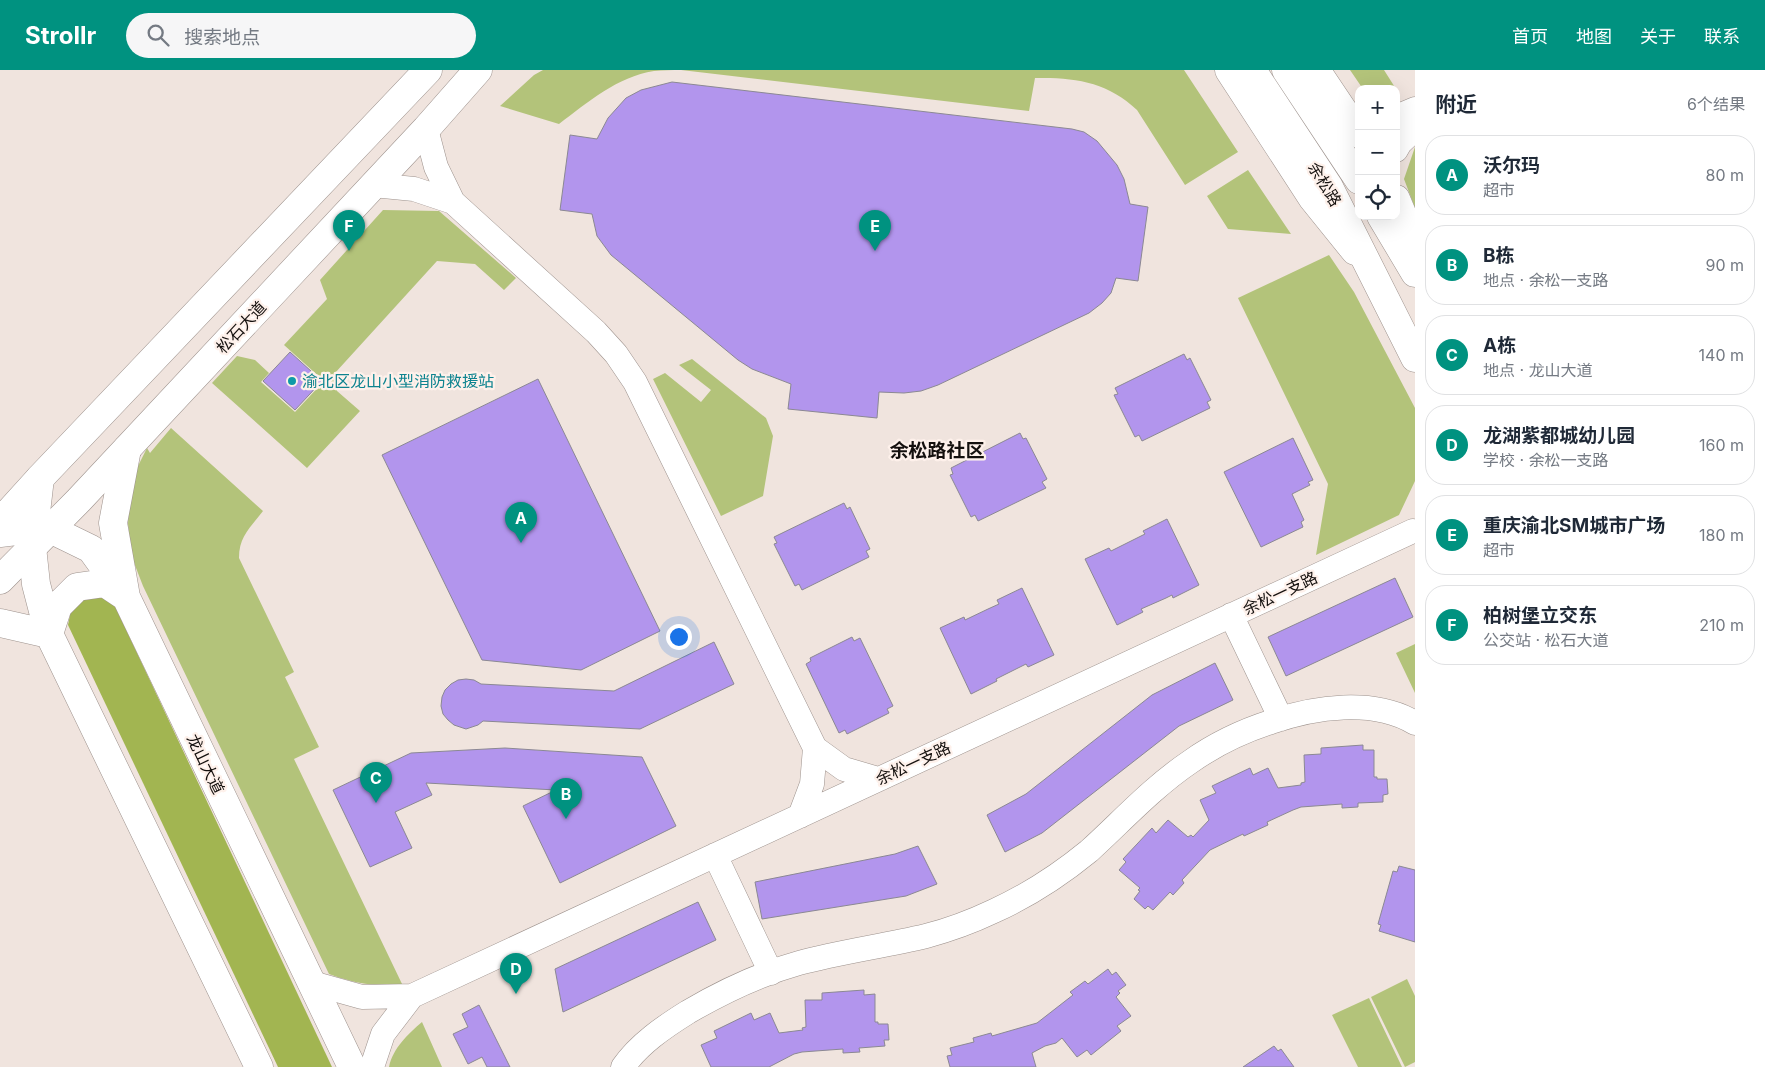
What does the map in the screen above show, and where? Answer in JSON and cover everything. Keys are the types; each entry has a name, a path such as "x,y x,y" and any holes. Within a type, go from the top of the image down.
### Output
{"main road":[{"path":"0,522 428,70"},
{"name":"松石大道","path":"0,580 38,535 127,449 426,129 478,70"},
{"path":"458,93 487,70"},
{"path":"1229,70 1313,199 1376,278"},
{"name":"余松路","path":"1252,70 1328,186 1415,358"},
{"name":"余松路","path":"1286,70 1356,175"},
{"path":"1316,70 1355,123"},
{"path":"1400,209 1415,245"},
{"path":"1383,220 1415,273"},
{"name":"龙山大道","path":"127,449 113,523 126,597 352,1067"},
{"path":"40,478 36,584 49,634 259,1067"},
{"path":"0,533 38,535 91,549 126,597"},
{"path":"49,634 58,606 77,587 105,583 126,597"},
{"path":"0,623 49,634"}],"street":[{"path":"1400,115 1415,109"},
{"path":"426,129 436,167 453,202 596,332 616,354 635,382 815,748 844,769 878,779"},
{"path":"1400,143 1415,129"},
{"path":"374,185 414,188 453,202"},
{"name":"余松一支路","path":"412,996 1414,529"},
{"path":"1231,615 1281,719"},
{"path":"623,1067 633,1053 668,1025 708,1000 771,973 798,963 929,935 994,911 1019,898 1056,875 1087,852 1152,792 1190,762 1228,740 1270,722 1311,711 1343,708 1377,709 1406,718 1415,723"},
{"path":"800,816 812,784 815,748"},
{"path":"715,855 771,973"},
{"path":"312,983 362,996 412,996"},
{"path":"372,1067 382,1034 412,996"}],"green space":[{"path":"543,70 664,70 640,74 615,85 559,124 500,106 534,75"},
{"path":"681,70 1184,70 1238,152 1185,185 1137,110 1114,93 1102,87 1077,80 1035,78 1029,111"},
{"path":"1350,70 1384,70 1393,85 1360,85"},
{"path":"1415,147 1415,208 1404,179"},
{"path":"1248,170 1291,234 1228,229 1207,196"},
{"path":"383,210 439,211 516,278 504,290 475,264 437,261 335,373 337,391 360,411 307,468 212,383 237,356 255,360 269,373 261,382 295,412 324,381 284,345 327,299 320,280"},
{"path":"1329,255 1354,292 1415,408 1415,481 1399,515 1316,555 1328,484 1238,298"},
{"path":"692,359 766,418 773,436 763,496 721,516 653,379 665,373 701,402 711,390 679,365"},
{"path":"171,428 263,511 243,538 239,558 294,672 285,677 319,747 294,759 403,986 365,984 329,974 143,586 131,555 128,524 129,494 136,470 147,448 150,453"},
{"path":"96,594 114,604 332,1067 278,1067 68,625 72,605"},
{"path":"1415,644 1415,693 1396,653"},
{"path":"1407,979 1415,996 1415,1062 1405,1067 1371,997"},
{"path":"1369,998 1402,1067 1358,1067 1332,1015"},
{"path":"422,1022 442,1067 389,1067 394,1054 406,1037"}],"building":[{"path":"672,82 1072,129 1084,132 1097,141 1117,165 1124,179 1130,204 1148,207 1138,281 1116,278 1111,293 1089,313 938,385 921,391 904,393 879,392 877,418 788,409 791,384 752,369 738,360 611,255 597,236 592,214 560,210 570,135 597,139 608,118 626,98 641,90"},
{"name":"渝北区龙山小型消防救援站","path":"290,352 322,381 295,410 263,381"},
{"path":"1184,354 1187,360 1190,358 1211,400 1207,402 1210,408 1142,441 1139,435 1135,437 1114,395 1118,394 1115,388"},
{"path":"538,379 660,631 581,670 482,660 382,455"},
{"path":"1020,433 1023,439 1026,438 1047,479 1042,482 1046,488 978,521 975,515 971,517 950,475 953,474 951,468"},
{"path":"1293,438 1313,480 1308,482 1310,485 1292,494 1304,520 1301,522 1303,527 1261,547 1224,472"},
{"path":"844,503 847,509 850,507 870,549 866,551 869,557 802,590 799,584 795,586 774,544 777,543 774,537"},
{"path":"1167,519 1199,585 1173,598 1172,595 1141,609 1143,612 1117,625 1085,559 1109,548 1111,551 1145,534 1143,531"},
{"path":"1395,578 1413,617 1286,676 1268,637"},
{"path":"1022,588 1054,655 1028,667 1026,664 971,694 940,628 964,617 965,620 999,604 997,600"},
{"path":"852,637 854,641 860,638 893,706 887,709 889,713 847,734 845,730 839,733 806,664 811,661 810,658"},
{"path":"714,642 734,684 640,729 483,721 466,729 454,725 448,720 443,714 441,706 445,690 458,680 466,679 474,680 481,684 614,691"},
{"path":"1215,663 1233,700 1179,726 1042,833 1005,852 987,815 1026,794 1152,695"},
{"path":"1363,745 1363,750 1374,750 1374,777 1377,777 1377,779 1387,779 1388,794 1383,795 1383,802 1358,803 1358,807 1342,808 1342,804 1301,807 1293,810 1267,822 1268,825 1244,836 1243,834 1210,850 1182,880 1184,883 1173,895 1170,892 1153,910 1148,906 1145,909 1134,899 1140,888 1119,870 1126,862 1123,859 1152,828 1156,833 1168,820 1188,837 1191,835 1193,837 1209,820 1200,800 1216,793 1212,786 1250,768 1253,775 1268,768 1278,788 1301,785 1301,783 1305,782 1304,755 1321,754 1321,748"},
{"path":"505,748 642,757 676,826 560,883 523,806 556,790 426,783 432,795 395,812 412,848 370,867 333,790 411,753"},
{"path":"918,846 937,884 906,896 762,919 755,882 895,854"},
{"path":"1399,866 1415,870 1415,942 1379,931 1381,925 1378,924 1393,871 1397,872"},
{"path":"698,902 716,940 563,1012 555,969"},
{"path":"1108,969 1112,975 1116,972 1126,985 1118,991 1120,993 1116,997 1131,1016 1117,1026 1121,1031 1091,1055 1087,1050 1077,1057 1062,1038 1056,1043 1032,1053 1036,1067 950,1067 947,1056 952,1055 950,1048 974,1042 973,1038 991,1033 992,1036 1037,1023 1073,995 1070,992 1085,981 1088,984"},
{"path":"864,990 864,995 875,994 875,1022 878,1022 878,1024 888,1024 889,1040 884,1040 885,1046 859,1048 860,1052 843,1053 843,1049 802,1052 769,1067 711,1067 701,1045 717,1038 714,1031 751,1013 754,1020 770,1013 779,1033 803,1030 802,1028 806,1027 805,1000 822,1000 822,993"},
{"path":"479,1005 510,1067 487,1067 482,1057 468,1064 453,1034 468,1027 462,1014"},
{"path":"1274,1046 1278,1051 1281,1049 1294,1067 1243,1067"}],"place":[{"name":"柏树堡立交东","path":"349,251"},
{"name":"重庆渝北SM城市广场","path":"875,251"},
{"name":"渝北区龙山小型消防救援站","path":"292,381"},
{"name":"沃尔玛","path":"521,543"},
{"name":"A栋","path":"376,803"},
{"name":"B栋","path":"566,819"},
{"name":"龙湖紫都城幼儿园","path":"516,994"}],"district":[{"name":"余松路社区","path":"937,450"}]}
